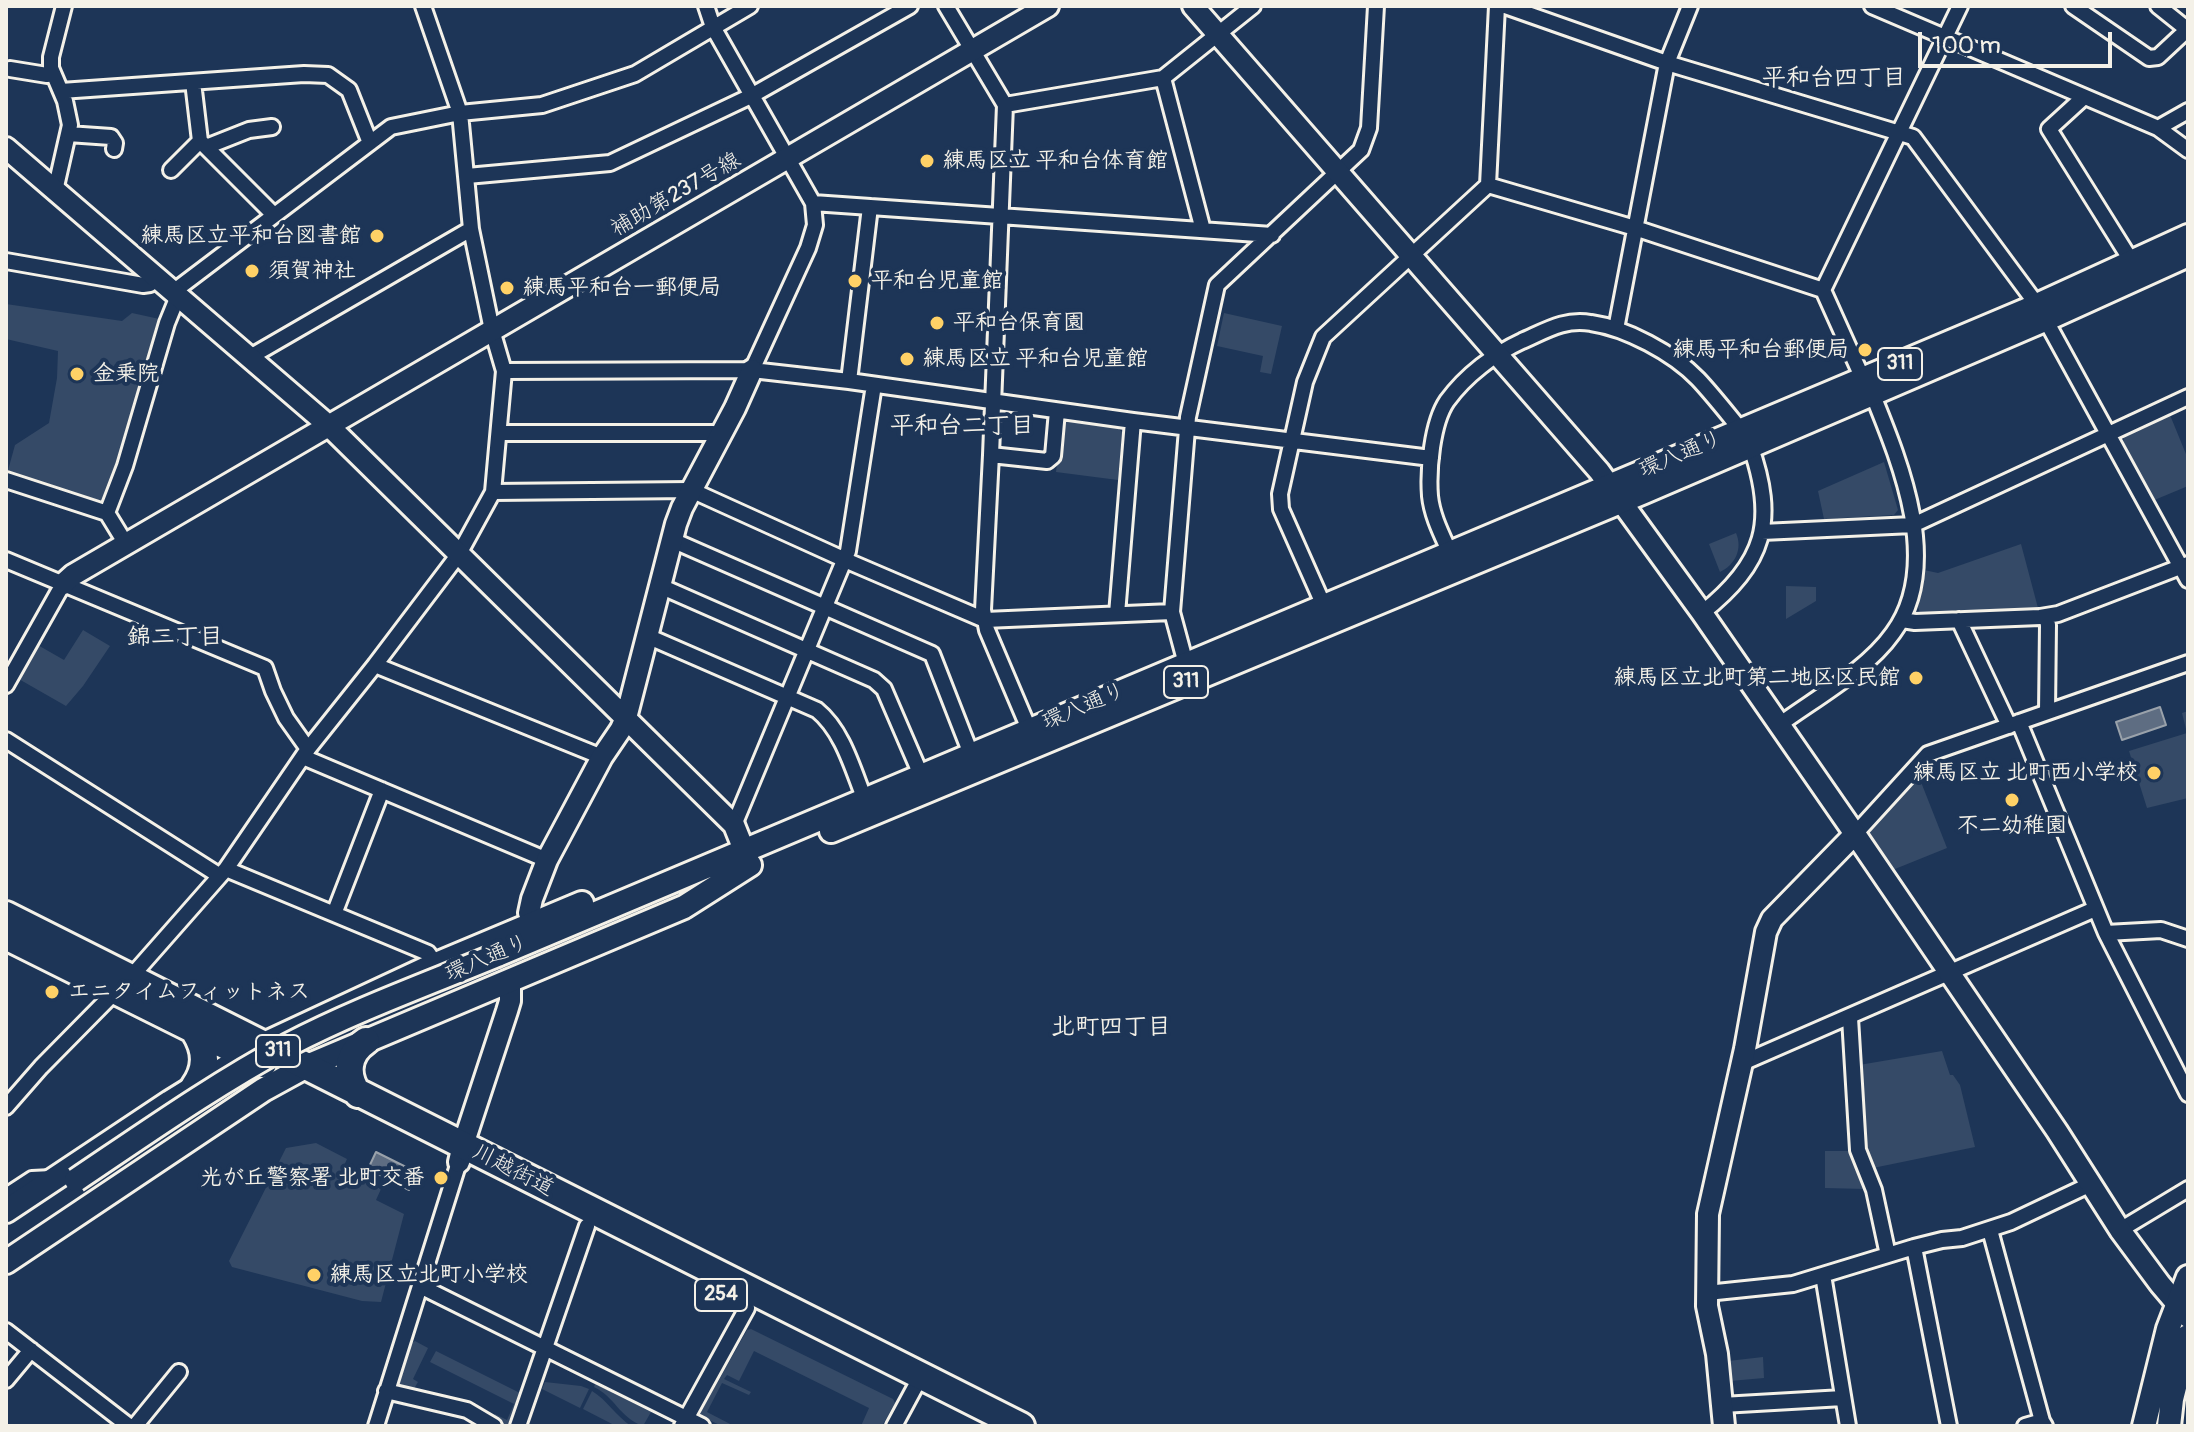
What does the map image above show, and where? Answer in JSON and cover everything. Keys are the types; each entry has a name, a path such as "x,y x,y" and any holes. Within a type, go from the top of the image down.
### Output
{"highway":[{"name":"川越街道","path":"6,915 195,1032 253,1050"},
{"name":"川越街道","path":"6,936 122,985 461,1154 917,1383 985,1426"},
{"path":"194,1087 204,1067 202,1045 195,1032"},
{"path":"358,1094 351,1080 350,1061 356,1049 366,1041"},
{"name":"川越街道","path":"297,1072 358,1094 587,1226 747,1308 1021,1426"}],"main road":[{"name":"環八通り","path":"2042,312 2132,262 2188,236"},
{"name":"環八通り","path":"6,1227 76,1189 281,1066 339,1037 503,968 748,858 2042,312 2188,255"},
{"name":"環八通り","path":"748,858 865,800 1029,729 1450,553 1616,494"},
{"path":"6,1262 76,1189 170,1102 253,1050 534,922 712,852 748,858"},
{"path":"6,1211 76,1189 193,1137 263,1090 395,1028 503,968"},
{"path":"373,993 364,1005 366,1020 373,1027 395,1028"},
{"path":"170,1102 193,1137"},
{"name":"環八通り","path":"6,1244 76,1189"},
{"path":"2144,1426 2164,1344 2182,1310 2188,1277"},
{"path":"2169,1426 2172,1399 2188,1336"}],"street":[{"path":"55,191 68,134 69,114 52,73 51,57 64,6"},
{"path":"6,1107 223,873 306,753 459,554 493,492 504,371 492,330 471,229 460,113 423,6"},
{"path":"534,922 529,913 547,860 626,718 682,508 752,370 808,248 815,225 813,203 713,27 706,6"},
{"path":"107,513 125,466 176,294 274,215 391,127 460,113 542,105 635,74 750,6"},
{"path":"467,176 610,163 751,96 910,6"},
{"path":"946,6 1005,105 983,610 1029,729"},
{"name":"補助第237号線","path":"63,584 73,575 328,425 1048,6"},
{"path":"1193,6 1616,494 1855,834 2120,1230 2182,1310"},
{"path":"1005,105 1163,78 1253,6"},
{"path":"1186,664 1172,612 1187,427 1217,285 1361,150 1367,136 1376,6"},
{"path":"1324,606 1281,509 1280,494 1305,382 1323,337 1488,185 1497,6"},
{"path":"1505,6 1667,63 1913,137 2042,312 2186,570 2058,614 1915,622 1902,620"},
{"path":"1616,329 1667,63 1690,6"},
{"path":"1872,6 2158,128 2188,150"},
{"path":"1823,290 1960,6"},
{"path":"2073,6 2149,58 2158,57 2188,30 2158,6"},
{"path":"10,69 47,75 52,73"},
{"path":"61,91 304,74 328,75 349,90 370,143"},
{"path":"1163,78 1203,230"},
{"path":"193,82 203,144 274,215"},
{"path":"2084,97 2049,129 2132,262"},
{"path":"2158,128 2188,111"},
{"path":"171,170 203,144 249,130 272,127"},
{"path":"68,134 111,137 115,143 114,149"},
{"path":"6,148 328,425 734,825 748,858"},
{"path":"1488,185 1635,228 1823,290 1898,459 1913,525 1916,550 1914,579 1902,620 1883,646 1779,725"},
{"path":"813,203 1272,235"},
{"path":"849,381 870,207"},
{"path":"250,357 471,229"},
{"path":"6,261 143,285 150,284 156,278"},
{"path":"1450,553 1430,497 1431,458 1437,425 1446,403 1466,380 1497,354 1562,323 1586,322 1616,329 1649,345 1689,371 1746,437 1764,492 1762,532 1749,566 1724,596 1702,613"},
{"path":"504,371 752,370 1431,458"},
{"path":"734,825 845,560 874,385"},
{"path":"1762,532 1913,525 2188,397"},
{"path":"991,455 1047,461 1053,456 1057,411"},
{"path":"1117,614 1133,421"},
{"path":"499,433 713,433 720,436"},
{"path":"6,480 107,513 126,544"},
{"path":"493,492 691,490 985,620 1172,612"},
{"path":"672,540 932,654 971,754"},
{"path":"6,560 265,668 286,718 306,753 382,790 547,860"},
{"path":"6,685 63,584"},
{"path":"660,586 874,680 884,689 921,775"},
{"path":"2046,616 2047,712"},
{"path":"1959,620 2014,724 2106,933 2183,1073 2188,1094"},
{"path":"647,636 817,710 831,723 865,800"},
{"path":"1724,1426 1717,1354 1707,1306 1708,1206 1742,1063 1768,925 1928,754 2188,663"},
{"path":"375,665 602,757"},
{"path":"6,740 223,873 428,953 436,965"},
{"path":"334,914 382,790"},
{"path":"1742,1063 2095,909"},
{"path":"2106,933 2161,930 2188,939"},
{"path":"376,1426 510,1001 503,968"},
{"path":"1850,1018 1858,1150 1874,1190 1888,1255"},
{"path":"6,1196 32,1179 76,1189 6,1275"},
{"path":"1707,1293 1793,1284 1914,1247 1962,1238 2011,1222 2091,1184"},
{"path":"2120,1230 2188,1189"},
{"path":"518,1426 587,1226"},
{"path":"1990,1230 2043,1424 2025,1426"},
{"path":"1914,1247 1949,1426"},
{"path":"1823,1275 1848,1426"},
{"path":"420,1286 684,1422 702,1426"},
{"path":"684,1422 747,1308"},
{"path":"6,1331 129,1426"},
{"path":"6,1380 31,1350"},
{"path":"135,1426 179,1372"},
{"path":"894,1426 917,1383"},
{"path":"386,1391 467,1410 494,1426"},
{"path":"1722,1405 1843,1398"}],"shaded area":[{"name":"金乗院","path":"6,304 122,321 132,313 164,320 105,505 7,474 15,445 49,423 58,351 6,339"},
{"path":"1224,313 1282,326 1271,374 1260,372 1263,356 1217,346"},
{"path":"2170,415 2188,459 2188,486 2152,501 2123,443 2124,436"},
{"path":"1068,420 1116,426 1122,432 1118,480 1056,472 1062,424"},
{"path":"1884,462 1898,510 1894,515 1824,519 1818,491"},
{"path":"1736,533 1739,545 1736,556 1720,572 1709,544"},
{"path":"2021,544 2038,608 1920,613 1918,607 1924,570 1938,573"},
{"path":"1786,586 1816,587 1816,601 1786,619"},
{"path":"83,630 110,646 66,706 17,678 36,644 64,660"},
{"path":"2160,707 2166,725 2122,740 2116,722"},
{"path":"2188,711 2188,798 2147,808 2129,751 2187,733 2182,713"},
{"path":"1919,777 1947,848 1890,871 1866,833"},
{"path":"1942,1051 1950,1075 1960,1085 1975,1147 1873,1168 1864,1146 1859,1065"},
{"path":"316,1143 347,1159 342,1170 381,1189 376,1200 404,1214 381,1302 362,1301 232,1267 229,1261 286,1148"},
{"path":"1825,1151 1850,1151 1866,1189 1825,1188"},
{"path":"376,1152 418,1173 409,1190 368,1169"},
{"path":"751,1329 893,1399 895,1403 882,1426 861,1426 869,1408 754,1351 739,1381 727,1375 724,1379 751,1392 749,1395 722,1383 707,1412 734,1426 722,1426 700,1416 747,1330"},
{"path":"415,1341 428,1348 413,1379 418,1382 412,1392 402,1389 398,1383 409,1344"},
{"path":"436,1351 524,1395 514,1425 503,1426 487,1418 493,1419 495,1414 507,1420 514,1404 430,1362"},
{"path":"1763,1357 1764,1378 1730,1381 1728,1361"},
{"path":"545,1382 589,1389 580,1408 542,1389"},
{"path":"595,1384 651,1412 643,1426 628,1418 594,1387"},
{"path":"592,1391 631,1426 616,1426 583,1409"}],"place":[{"name":"練馬区立 平和台体育館","path":"927,161"},
{"name":"練馬区立平和台図書館","path":"377,236"},
{"name":"須賀神社","path":"252,271"},
{"name":"平和台児童館","path":"855,281"},
{"name":"練馬平和台一郵便局","path":"507,288"},
{"name":"平和台保育園","path":"937,323"},
{"name":"練馬平和台郵便局","path":"1865,350"},
{"name":"練馬区立 平和台児童館","path":"907,359"},
{"name":"金乗院","path":"77,374"},
{"name":"練馬区立北町第二地区区民館","path":"1916,678"},
{"name":"練馬区立 北町西小学校","path":"2154,773"},
{"name":"不二幼稚園","path":"2012,800"},
{"name":"エニタイムフィットネス","path":"52,992"},
{"name":"光が丘警察署 北町交番","path":"441,1178"},
{"name":"練馬区立北町小学校","path":"314,1275"}],"district":[{"name":"平和台四丁目","path":"1834,79"},
{"name":"平和台二丁目","path":"962,427"},
{"name":"錦二丁目","path":"175,638"},
{"name":"北町四丁目","path":"1111,1028"}]}
